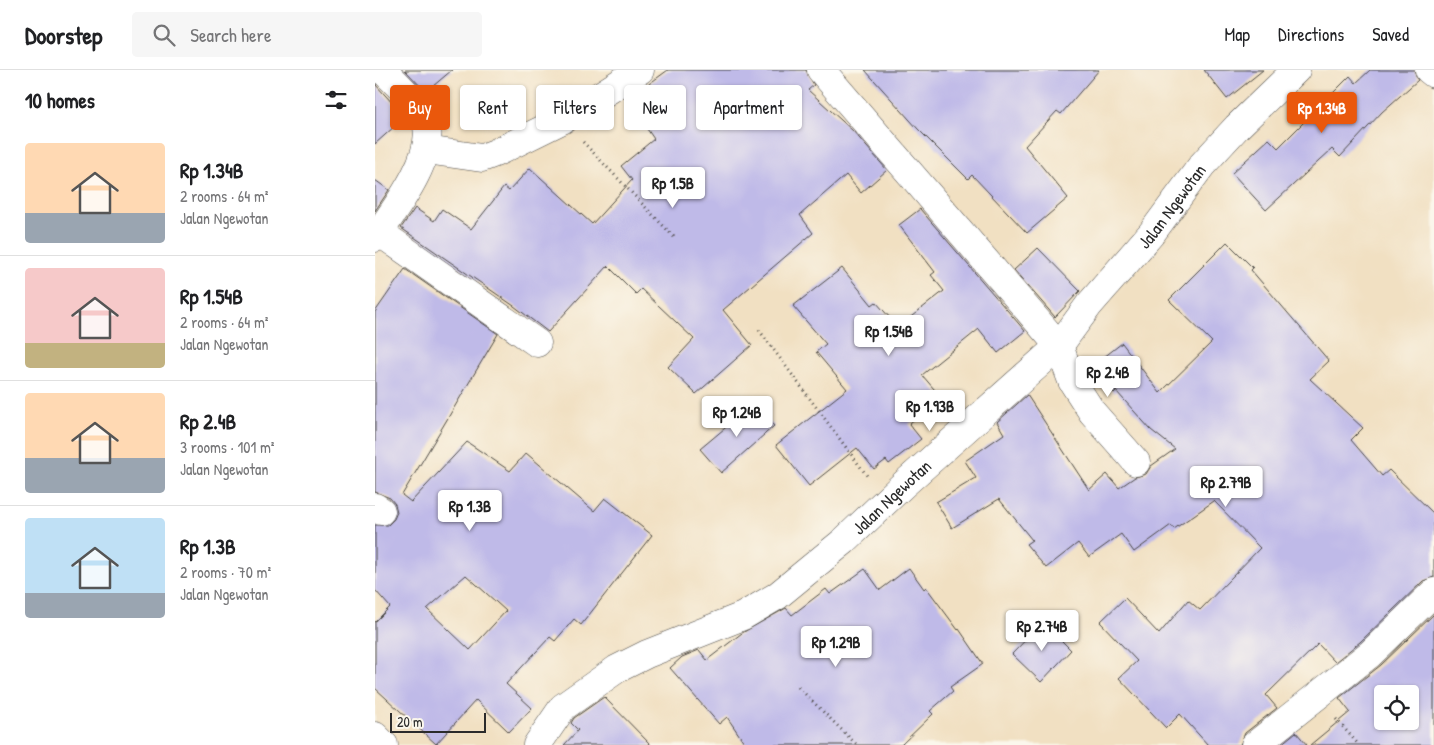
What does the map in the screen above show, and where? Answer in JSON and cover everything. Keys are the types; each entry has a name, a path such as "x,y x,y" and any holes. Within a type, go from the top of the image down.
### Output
{"street":[{"path":"383,70 400,86 425,121 426,150 408,189 377,235 537,343"},
{"path":"614,87 640,70"},
{"path":"821,70 1059,346 1072,381 1092,412 1136,462"},
{"name":"Jalan Ngewotan","path":"537,745 563,707 617,669 647,654 743,616 777,596 844,541 1059,346 1089,305 1151,234 1202,165 1237,127 1295,70"},
{"path":"1429,70 1434,74"},
{"path":"426,150 482,158 495,154 542,130"},
{"path":"1255,745 1370,654 1434,592"},
{"path":"375,736 384,745"}],"path":[{"path":"572,130 674,237"},
{"path":"759,330 886,502"},
{"path":"798,687 857,745"}],"building":[{"path":"405,70 452,70 434,85 419,85"},
{"path":"668,70 806,70 814,85 808,90 853,131 887,170 861,193 846,175 800,215 813,233 723,310 752,345 696,394 668,367 694,339 641,289 636,294 608,266 548,332 514,306 401,228 415,208 434,221 442,209 471,229 504,187 509,191 530,168 592,224 632,180 621,166 654,139 648,130 686,130 686,85 648,85"},
{"path":"865,70 1099,70 1061,114 1057,111 1025,146 1068,198 1027,233 972,175 968,179 918,129"},
{"path":"1204,70 1263,70 1227,99"},
{"path":"1370,70 1414,70 1418,80 1382,112 1340,157 1332,149 1266,210 1232,173 1269,139 1278,148 1350,76 1356,83"},
{"path":"375,84 390,100 391,130 375,144"},
{"path":"375,180 389,190 375,211"},
{"path":"920,209 1025,331 998,353 979,329 922,375 940,396 909,424 921,439 889,464 886,460 874,469 857,448 809,486 776,445 847,389 816,352 826,344 793,306 842,268 872,305 876,302 898,327 944,291 931,275 935,272 899,225"},
{"path":"1227,242 1253,268 1251,270 1329,361 1310,379 1363,428 1351,440 1382,476 1389,470 1434,514 1434,577 1423,581 1360,642 1335,662 1318,644 1266,695 1277,708 1245,733 1240,745 1208,745 1180,714 1166,728 1119,678 1137,661 1100,622 1125,598 1159,634 1188,600 1200,610 1260,548 1214,501 1174,529 1171,525 1134,552 1121,534 1089,557 1078,543 1046,568 1026,544 1032,540 999,499 952,528 936,502 976,478 965,461 1004,434 997,422 1027,395 1089,490 1107,474 1119,488 1135,477 1146,474 1151,466 1175,449 1151,430 1116,391 1114,393 1094,365 1122,343 1160,393 1212,342 1169,300"},
{"path":"1038,248 1080,291 1055,317 1014,270"},
{"path":"405,269 498,334 402,495 411,502 467,442 510,471 526,453 594,511 605,498 652,535 581,625 574,619 555,641 550,637 506,684 532,708 509,732 476,700 436,744 375,688 375,622 390,607 375,590 375,525 388,525 394,519 397,512 395,504 390,498 375,492 375,312","holes":["466,575 506,611 470,650 427,609"]},
{"path":"755,403 774,426 721,473 700,449"},
{"path":"909,568 924,589 926,587 959,629 983,664 950,687 953,691 930,711 933,714 901,745 746,745 727,717 719,724 670,668 682,657 699,650 707,660 742,633 786,608 792,615 826,589 830,594 865,569 880,590"},
{"path":"1434,614 1434,745 1310,745 1350,712 1339,698 1381,665"},
{"path":"1043,622 1071,650 1041,682 1012,654"},
{"path":"604,697 651,745 564,745 578,730 571,723 574,718"},
{"path":"1296,732 1307,745 1280,745"}]}
